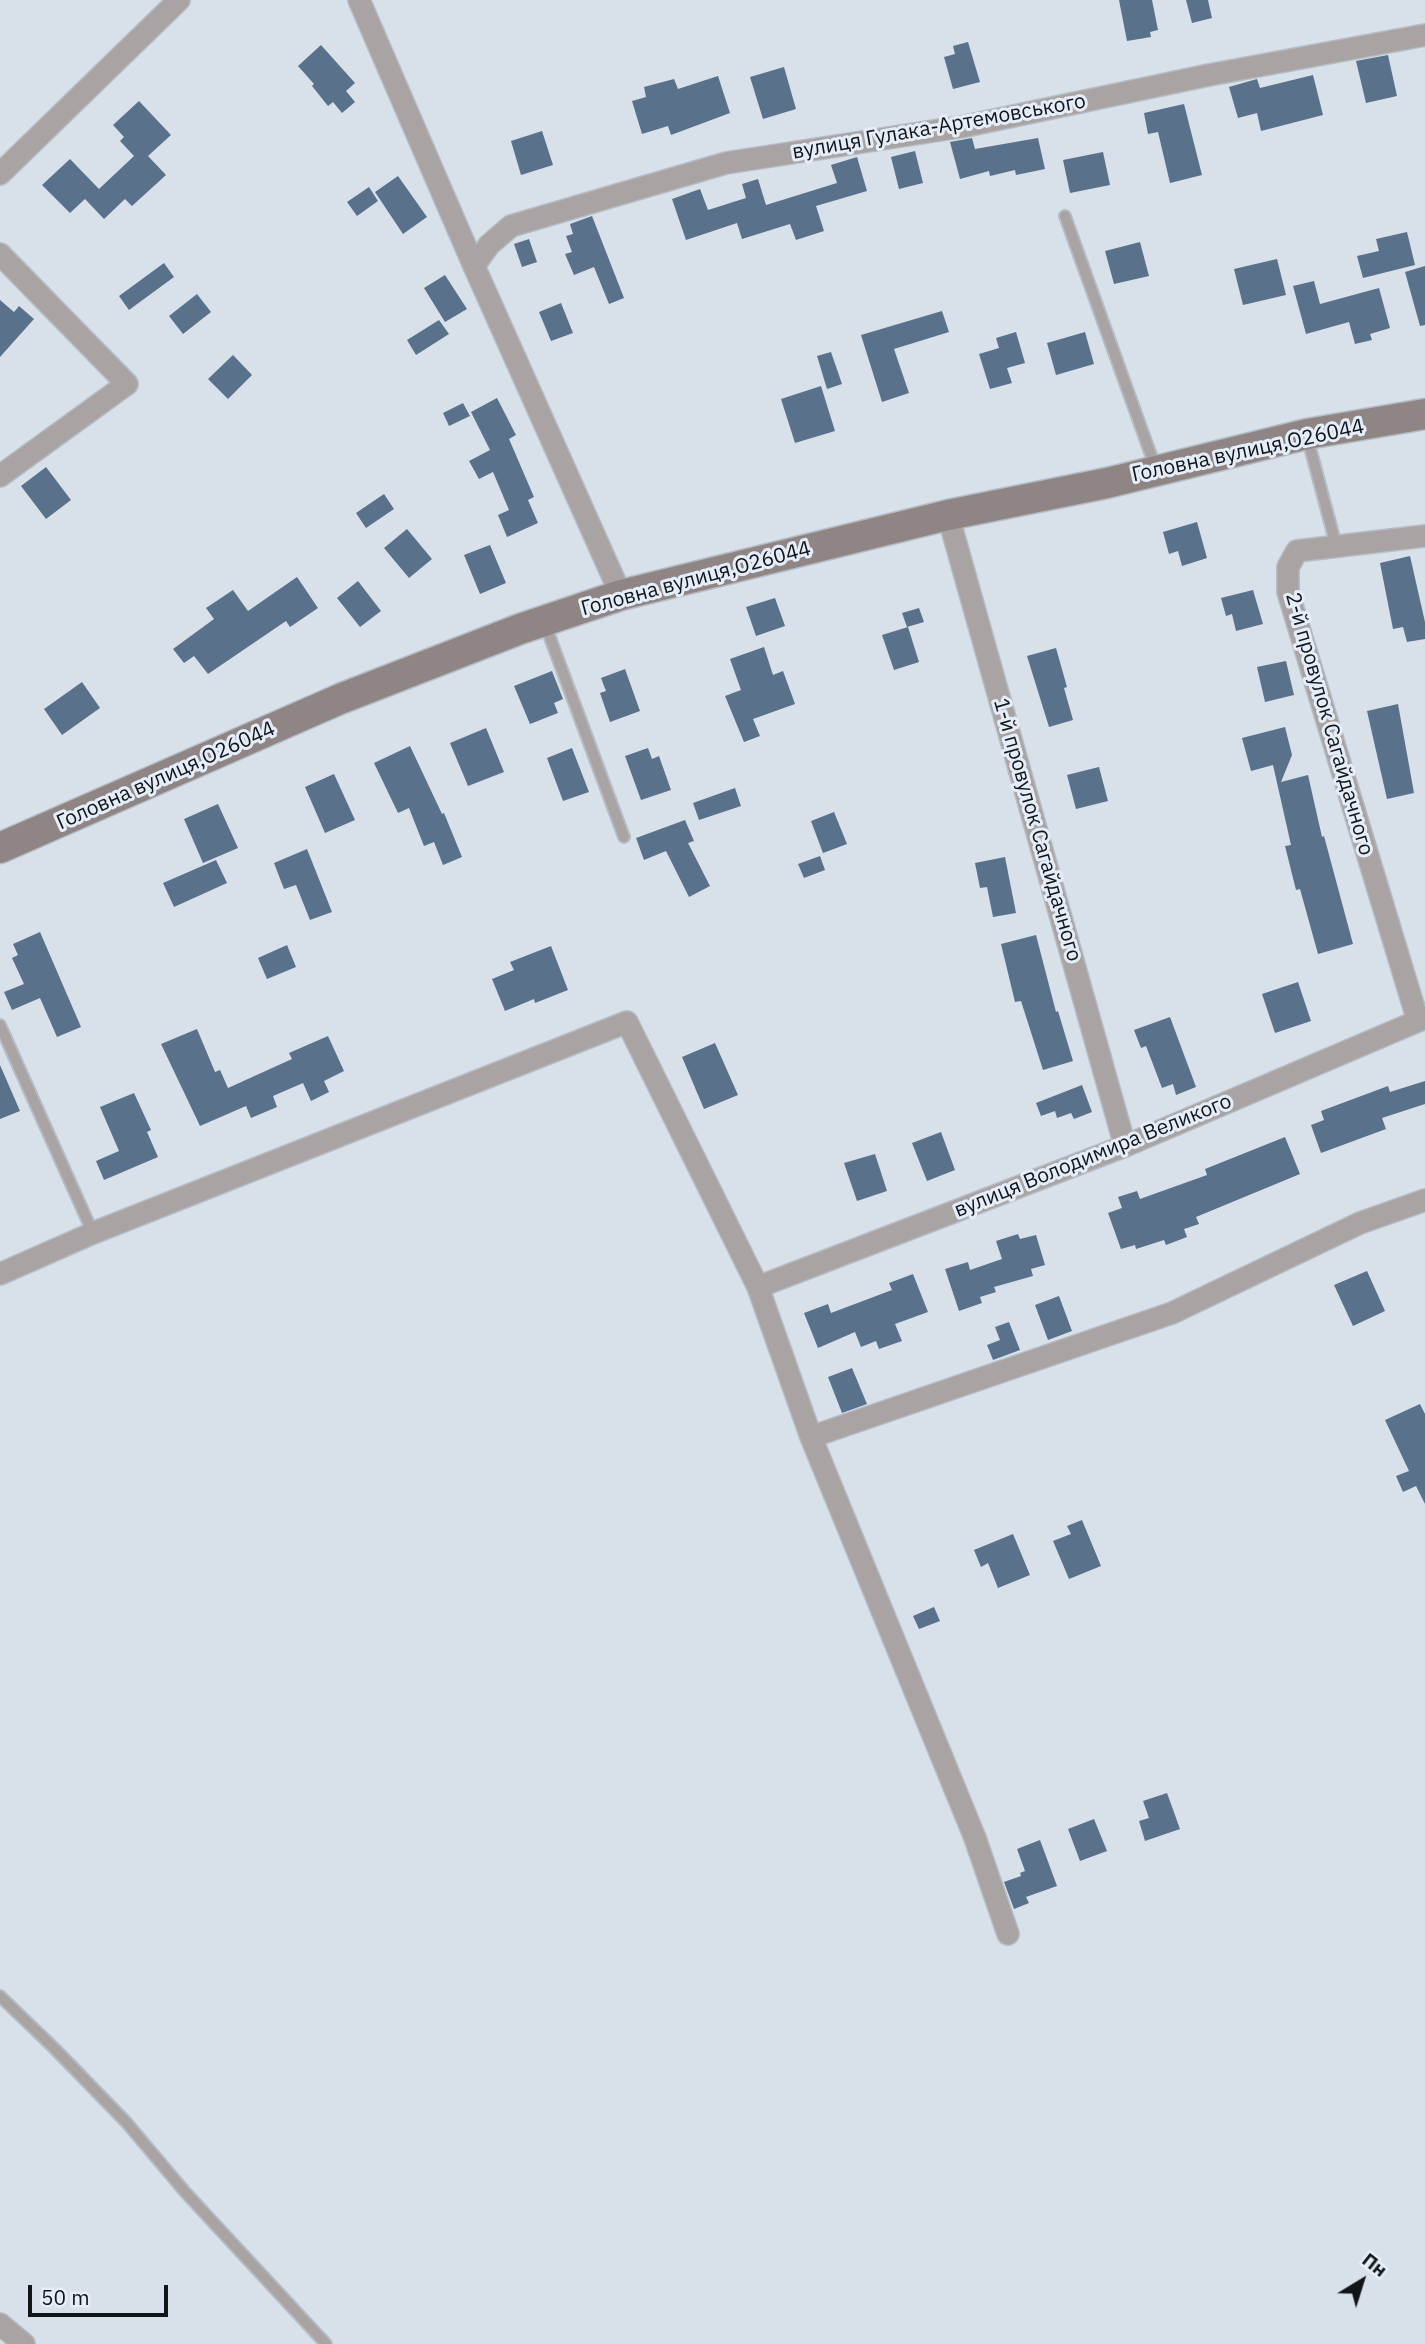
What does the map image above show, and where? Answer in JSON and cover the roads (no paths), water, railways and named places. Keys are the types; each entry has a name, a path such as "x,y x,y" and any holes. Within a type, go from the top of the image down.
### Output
{"main road":[{"name":"Головна вулиця,О26044","path":"0,848 340,699 544,621 621,595 948,515 1107,482 1307,434 1425,414"}],"street":[{"path":"0,174 179,0"},
{"path":"359,0 621,595"},
{"name":"вулиця Гулака-Артемовського","path":"474,266 489,245 511,226 726,163 966,126 1209,75 1425,35"},
{"path":"0,254 127,384 0,476"},
{"name":"1-й провулок Сагайдачного","path":"948,515 1125,1146"},
{"name":"2-й провулок Сагайдачного","path":"1422,1020 1288,592 1288,567 1297,551 1425,536"},
{"name":"вулиця Володимира Великого","path":"758,1287 1125,1146 1422,1020"},
{"path":"0,1274 93,1233 627,1022 758,1287 811,1437 975,1838 1007,1934"},
{"path":"811,1437 1172,1313 1360,1223 1425,1200"},
{"path":"0,2325 24,2344"}],"lane":[{"path":"1065,216 1156,469"},
{"path":"1307,434 1336,545"},
{"path":"544,621 624,837"},
{"path":"0,1025 93,1233"},
{"path":"0,1996 126,2122 186,2193 326,2344"}]}
